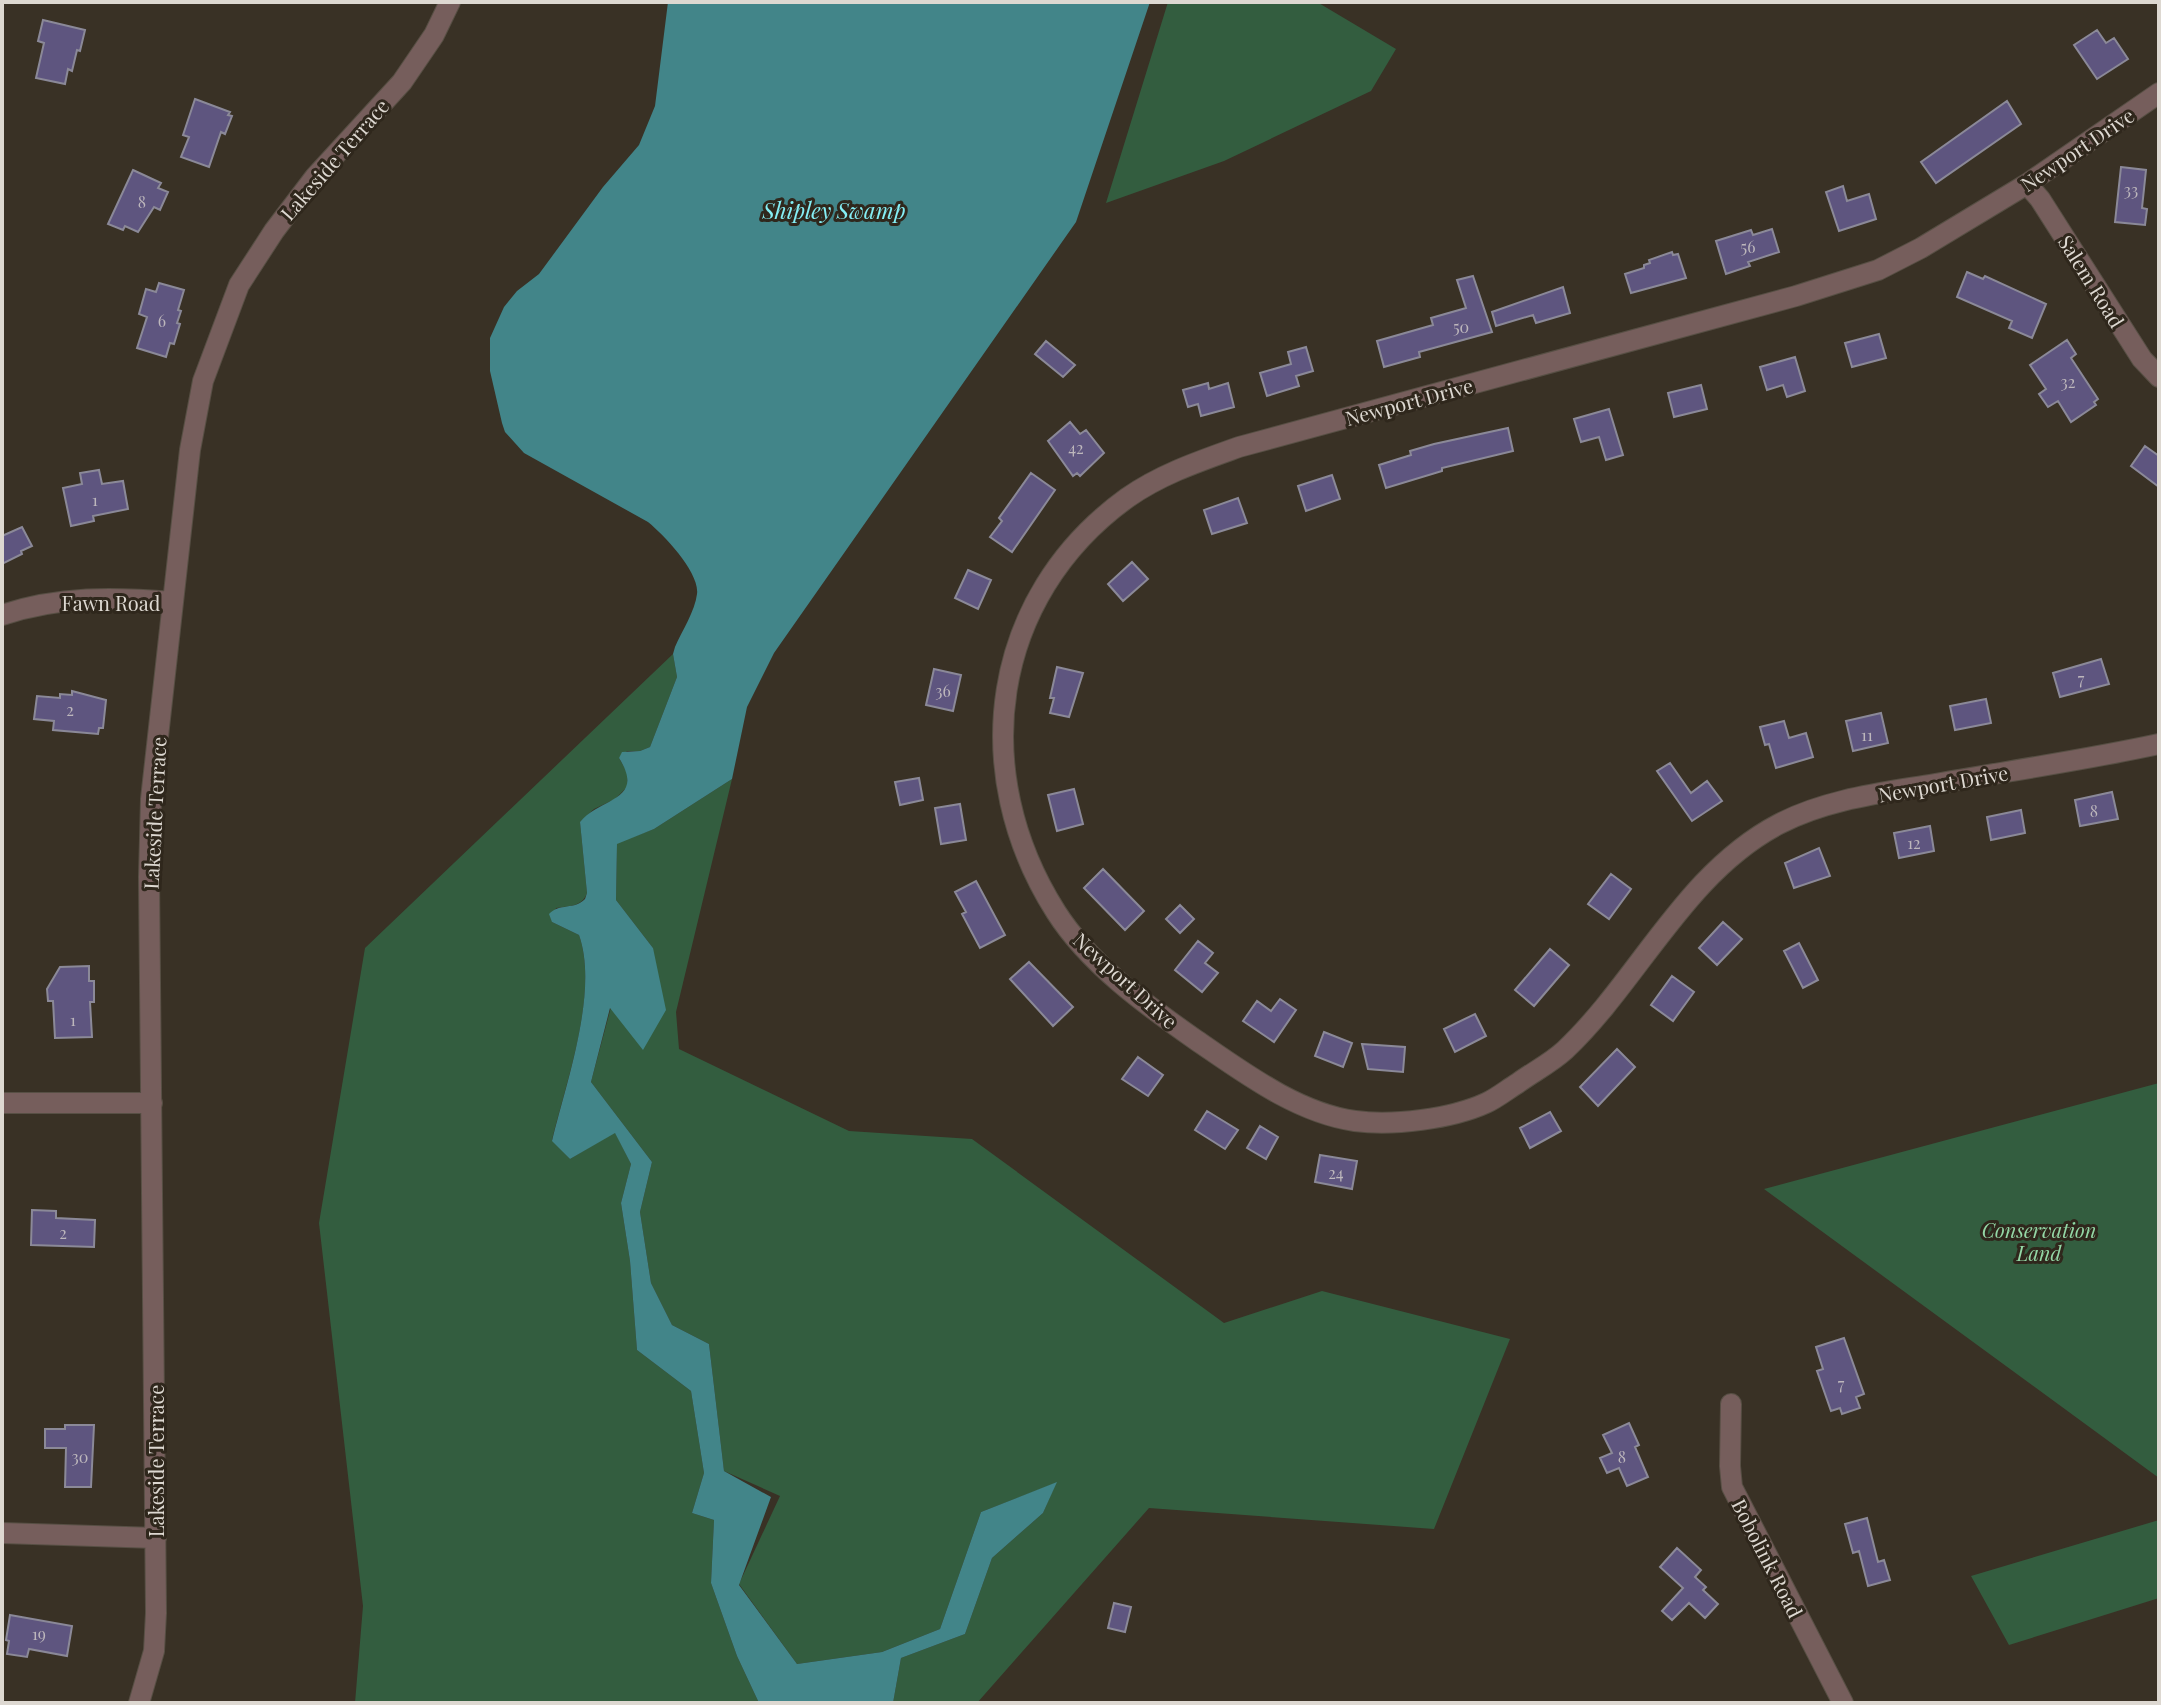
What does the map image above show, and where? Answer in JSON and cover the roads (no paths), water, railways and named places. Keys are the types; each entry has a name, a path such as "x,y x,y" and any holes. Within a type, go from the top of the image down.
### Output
{"street":[{"name":"Lakeside Terrace","path":"139,1703 154,1651 156,1538 149,877 151,799 190,450 203,381 239,285 274,231 315,177 402,82 434,35 450,2"},
{"name":"Newport Drive","path":"2159,93 2027,184 1921,248 1878,270 1239,447 1161,477 1096,523 1067,553 1043,589 1025,623 1011,665 1004,710 1004,773 1027,855 1057,914 1097,960 1136,994 1243,1072 1283,1094 1317,1110 1354,1121 1394,1122 1437,1118 1486,1103 1562,1054 1720,866 1754,838 1781,823 1810,810 1864,796 2159,744"},
{"name":"Salem Road","path":"2027,184 2040,199 2142,359 2159,377"},
{"name":"Fawn Road","path":"2,615 30,606 75,599 123,598 173,602"},
{"path":"2,1103 152,1103"},
{"name":"Bobolink Road","path":"1731,1404 1732,1487 1843,1703"},
{"path":"2,1533 156,1538"}],"water":[{"name":"Shipley Swamp","path":"668,2 1150,2 1076,222 774,653 747,707 732,779 654,829 617,844 616,900 653,948 666,1010 643,1050 610,1008 591,1082 652,1162 640,1212 651,1283 672,1325 709,1344 724,1471 771,1497 739,1585 797,1664 882,1652 940,1629 981,1512 1057,1482 1043,1513 992,1558 965,1634 901,1658 893,1703 759,1703 737,1656 711,1583 714,1520 692,1513 704,1473 691,1391 637,1350 630,1261 621,1203 631,1164 615,1133 570,1159 552,1141 578,1037 585,983 579,935 552,922 549,914 585,899 580,822 624,791 627,783 626,772 619,758 622,752 650,747 677,677 673,654 675,647 697,594 687,565 648,522 524,453 505,432 490,371 490,338 504,307 517,291 539,274 603,187 639,145 655,106"}],"park label":[{"name":"Conservation Land","path":"2039,1240"}]}
